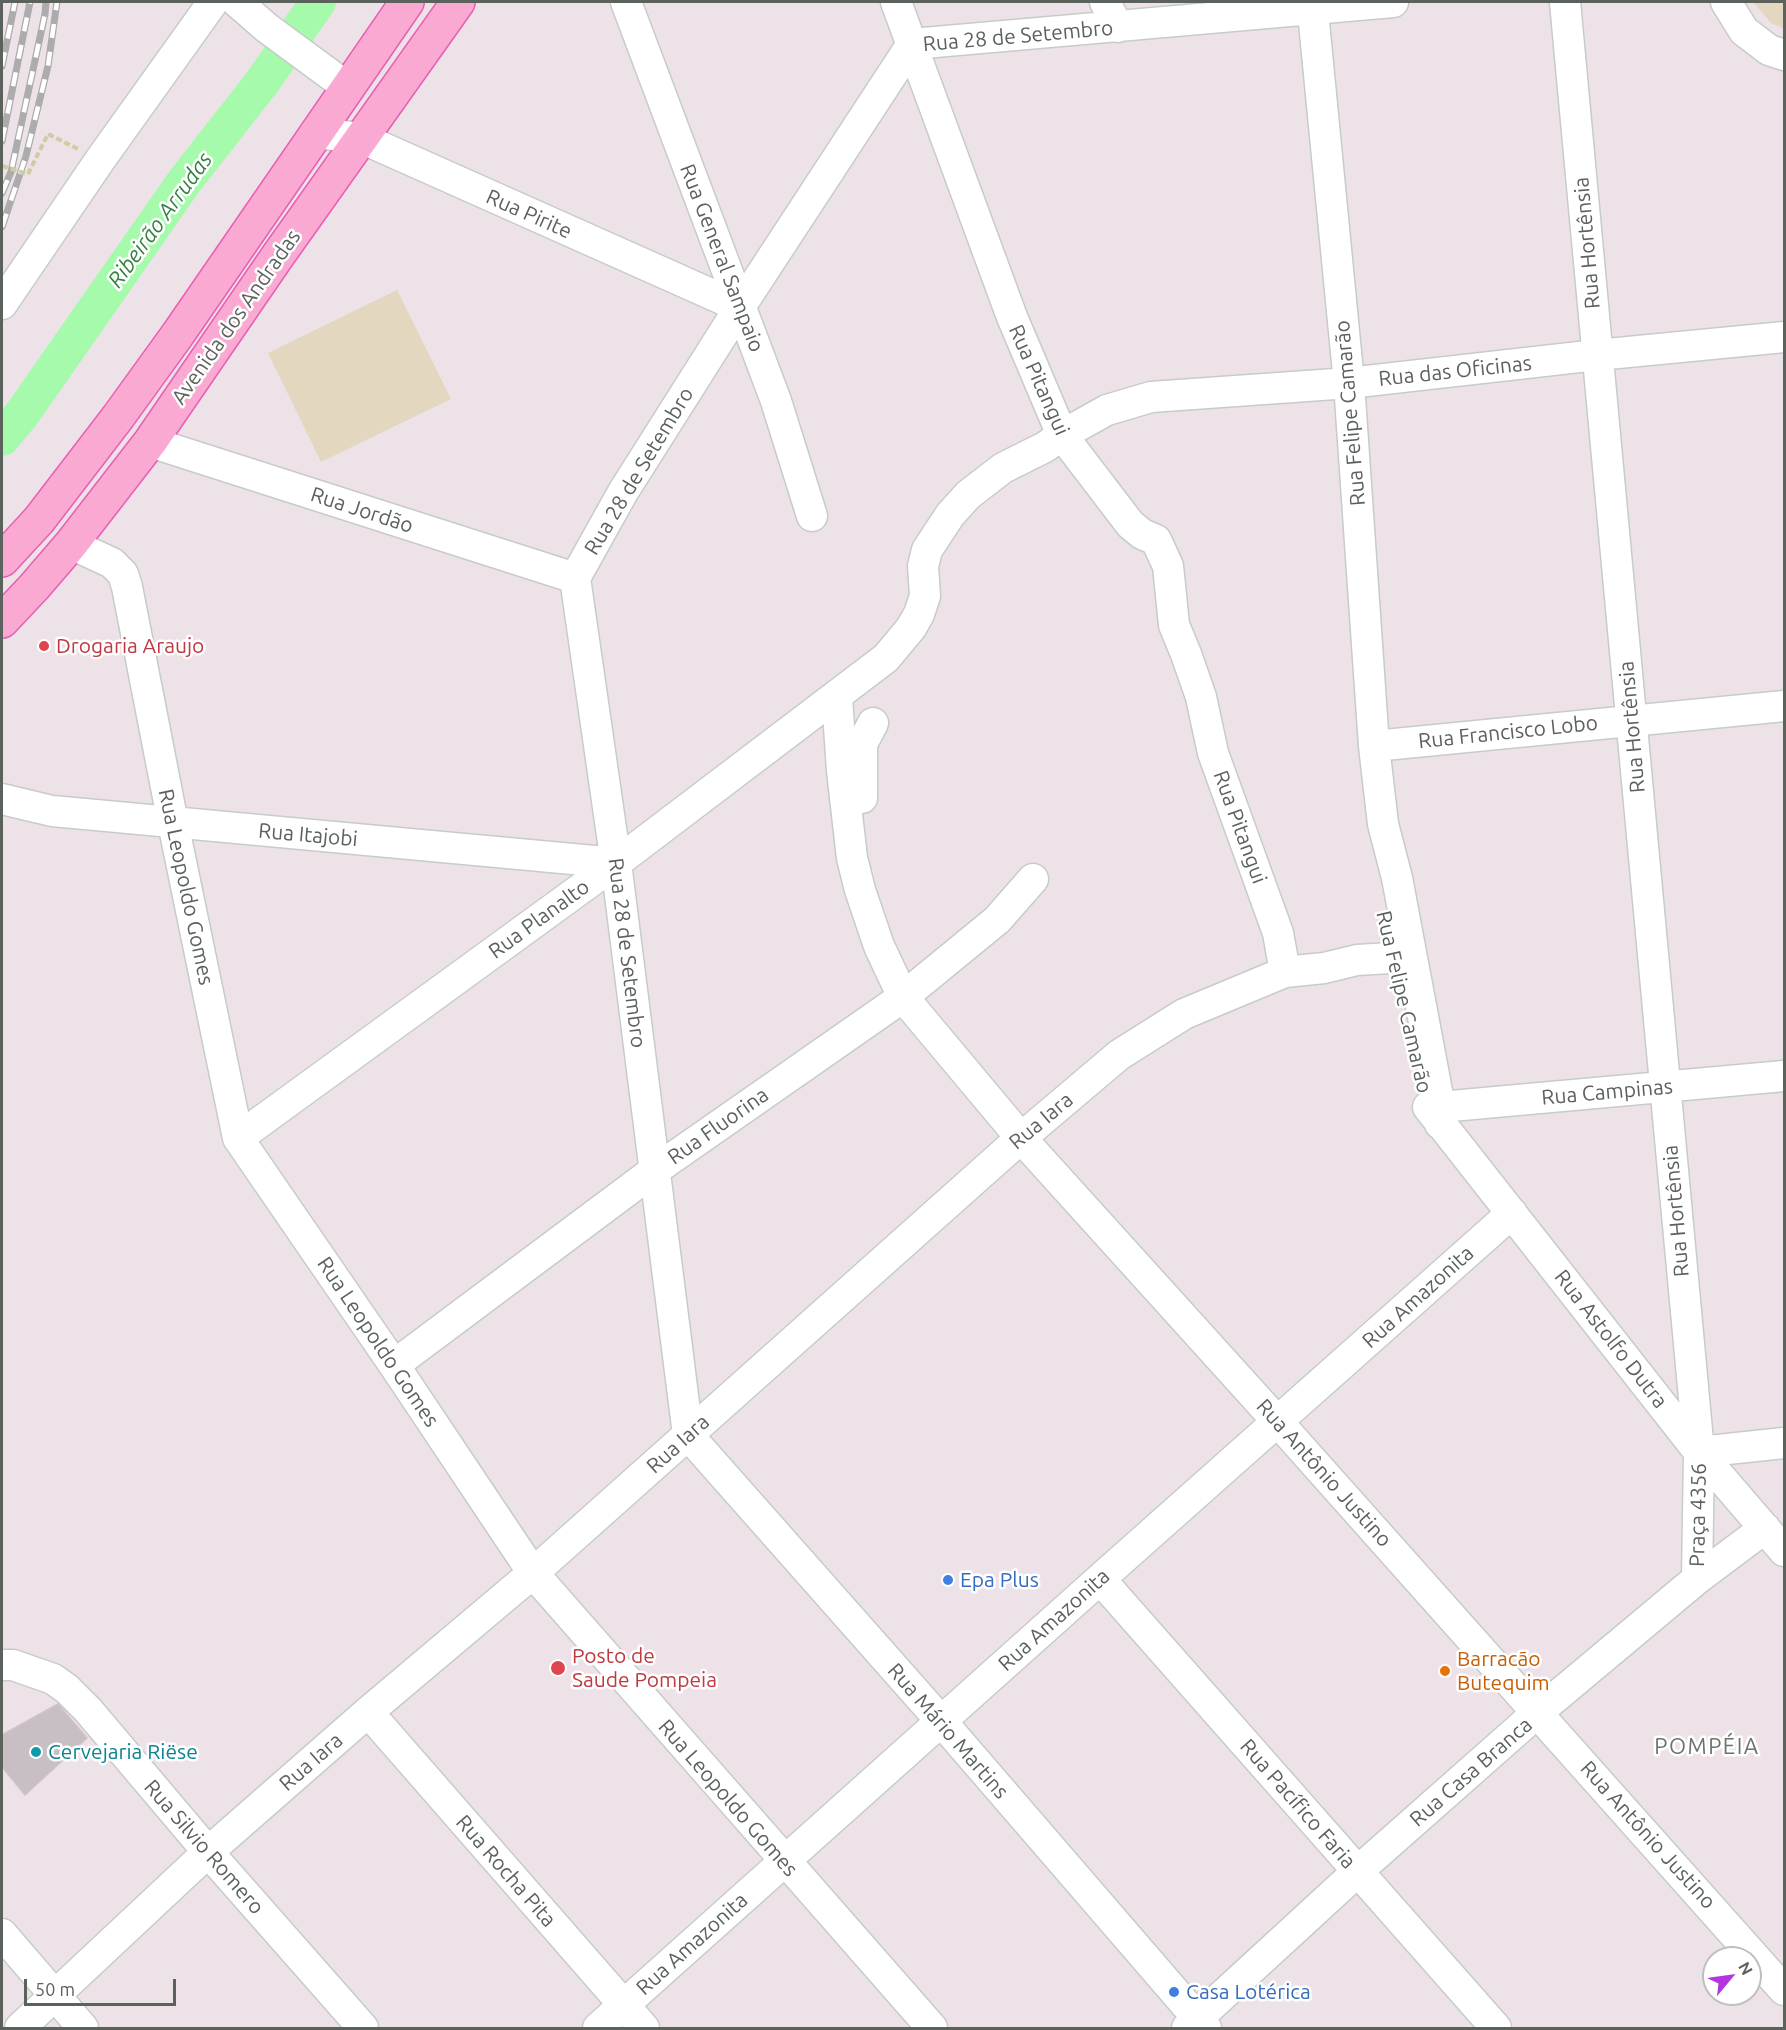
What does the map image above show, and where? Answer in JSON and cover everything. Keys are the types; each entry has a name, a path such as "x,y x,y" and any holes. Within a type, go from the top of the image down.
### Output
{"main road":[{"name":"Avenida dos Andradas","path":"2,560 39,520 118,417 178,334 315,133 342,83 407,2"},
{"name":"Avenida dos Andradas","path":"2,621 71,544 150,442 458,2"},
{"path":"118,417 130,438 139,443 150,442"}],"street":[{"path":"2,304 105,153 213,2"},
{"path":"237,2 267,28 342,83"},
{"name":"Rua General Sampaio","path":"626,2 776,401 812,516"},
{"name":"Rua Pitangui","path":"896,2 1012,316 1062,435 1130,524 1142,534 1156,540 1168,566 1174,625 1201,697 1213,753 1278,933 1286,972"},
{"name":"Rua 28 de Setembro","path":"688,1435 616,863 575,578 623,492 912,44 1112,14 1393,2"},
{"name":"Rua Hortênsia","path":"1565,2 1699,1452"},
{"path":"1726,2 1744,31 1769,50 1785,55"},
{"name":"Rua Felipe Camarão","path":"1312,5 1349,383 1374,746 1383,824 1397,878 1436,1113"},
{"name":"Rua Pirite","path":"315,133 361,138 740,308"},
{"name":"Rua das Oficinas","path":"1062,435 1107,410 1151,396 1349,383 1597,355 1785,338"},
{"path":"837,697 886,658 911,628 925,596 923,566 927,549 950,515 968,495 1003,468 1045,447 1062,435"},
{"name":"Rua Jordão","path":"150,442 575,578"},
{"name":"Rua Leopoldo Gomes","path":"71,544 112,563 123,574 127,587 238,1138 533,1573 784,1862 932,2028"},
{"name":"Rua Planalto","path":"238,1138 616,863 837,697"},
{"name":"Rua Antônio Justino","path":"837,697 842,771 852,858 879,946 903,997 1021,1138 1785,1990"},
{"name":"Rua Francisco Lobo","path":"1374,746 1785,706"},
{"name":"Rua Antônio Justino","path":"873,723 862,744 862,793 866,851 880,923 879,946"},
{"name":"Rua Itajobi","path":"2,799 52,811 616,863"},
{"name":"Rua Felipe Camarão","path":"1383,824 1378,880 1390,958 1416,1067 1436,1113"},
{"name":"Rua Fluorina","path":"394,1365 655,1170 903,997 997,920 1033,879"},
{"name":"Rua Iara","path":"20,2028 208,1852 368,1712 533,1573 1021,1138 1119,1055 1184,1014 1286,972 1324,968 1357,960 1390,958"},
{"name":"Rua Campinas","path":"1436,1113 1785,1076"},
{"name":"Rua Astolfo Dutra","path":"1436,1113 1699,1452 1785,1551"},
{"name":"Rua Amazonita","path":"598,2028 1512,1213"},
{"name":"Rua Mário Martins","path":"688,1435 941,1722 1197,2025"},
{"path":"1699,1452 1785,1443"},
{"name":"Praça 4356","path":"1696,1579 1699,1452"},
{"name":"Rua Casa Branca","path":"1197,2025 1358,1871 1538,1712 1696,1579 1765,1528"},
{"name":"Rua Pacífico Faria","path":"1100,1579 1496,2028"},
{"name":"Rua Silvio Romero","path":"2,1665 13,1665 53,1679 88,1710 208,1852 363,2028"},
{"name":"Rua Rocha Pita","path":"368,1712 644,2028"},
{"path":"2,1935 83,2028"}],"path":[{"path":"2,166 28,174 48,134 105,153"}],"shaded area":[{"path":"1753,2 1784,2 1784,29 1771,23"},
{"path":"397,290 451,399 321,462 268,353"}],"building":[{"name":"Cervejaria Riëse","path":"58,1704 87,1738 25,1795 2,1767 2,1735"}],"waterway":[{"name":"Ribeirão Arrudas","path":"2,438 22,414 184,182 263,81 318,2"}],"railway":[{"path":"2,66 15,2"},
{"path":"2,141 30,2"},
{"path":"2,193 11,172 46,2"},
{"path":"2,227 26,156 48,66 57,2"}],"place":[{"name":"Drogaria Araujo","path":"44,646"},
{"name":"Epa Plus","path":"948,1580"},
{"name":"Posto de Saude Pompeia","path":"558,1668"},
{"name":"Barracão Butequim","path":"1445,1671"},
{"name":"Cervejaria Riëse","path":"36,1752"},
{"name":"Casa Lotérica","path":"1174,1992"}],"district":[{"name":"POMPÉIA","path":"1707,1747"}]}
